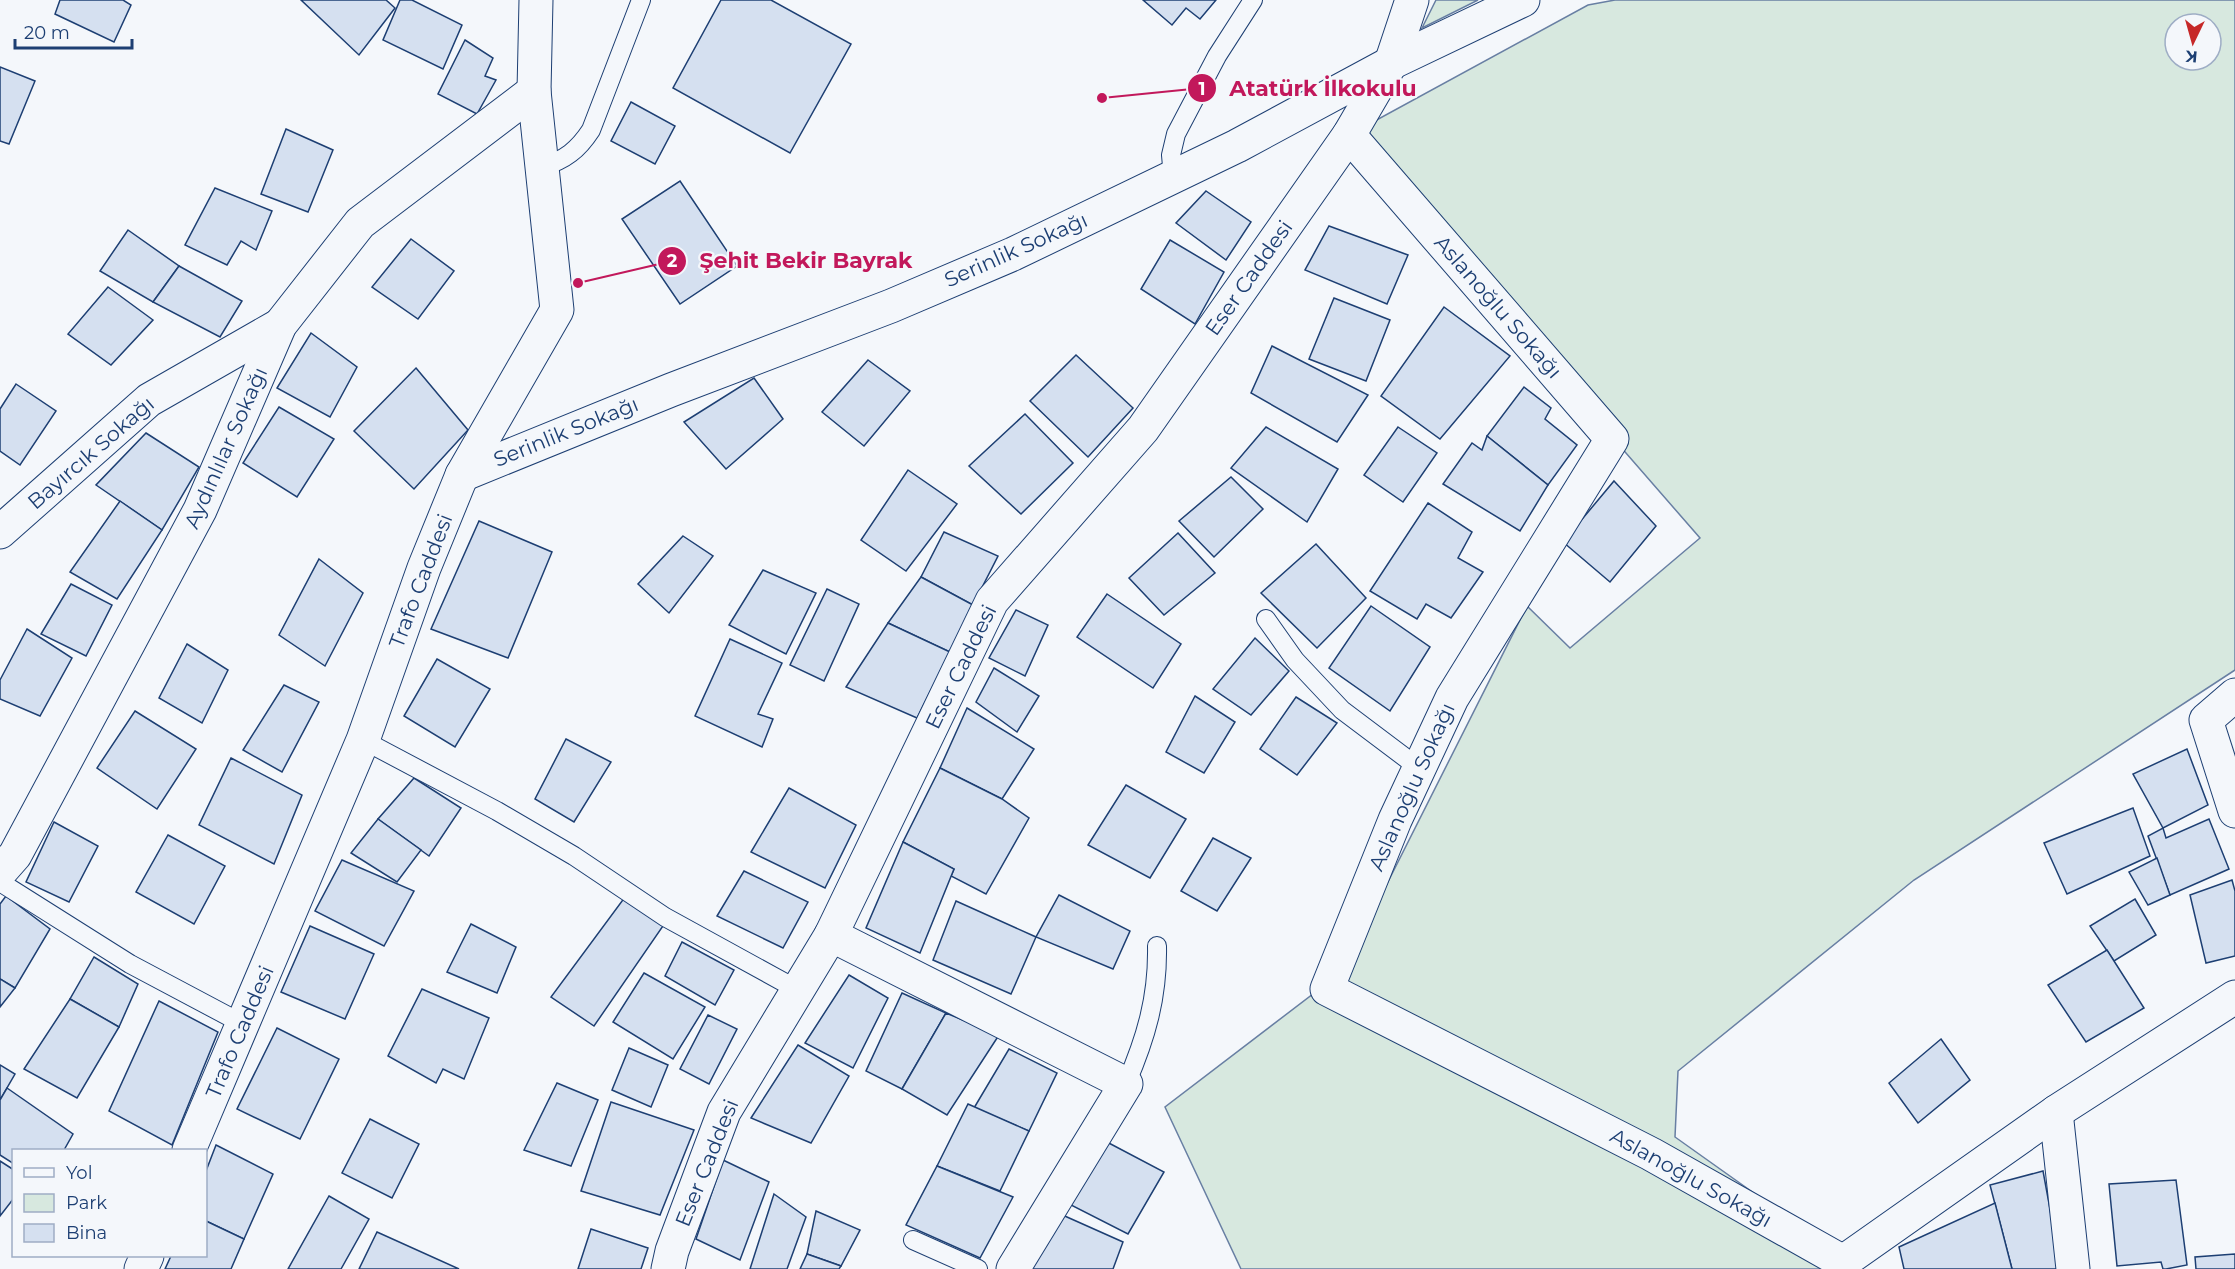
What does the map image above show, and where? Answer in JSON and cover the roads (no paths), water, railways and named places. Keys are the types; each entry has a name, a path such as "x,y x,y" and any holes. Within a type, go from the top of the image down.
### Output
{"street":[{"name":"Trafo Caddesi","path":"189,1149 363,740 424,568 462,475 557,310 534,91 536,0"},
{"name":"Eser Caddesi","path":"668,1269 672,1251 724,1112 831,935 992,601 1143,429 1349,135 1391,63 1412,0"},
{"name":"Serinlik Sokağı","path":"462,475 671,390 891,306 1013,254 1237,146 1391,63 1523,0"},
{"name":"Aydınlılar Sokağı","path":"0,872 15,855 200,510 280,325 360,223 534,91"},
{"name":"Aslanoğlu Sokağı","path":"1349,135 1612,439 1452,698 1395,820 1327,990 1651,1155 1843,1266"},
{"name":"Bayırcık Sokağı","path":"0,532 149,400 280,325"},
{"path":"2235,696 2206,720 2235,811"},
{"path":"831,935 1126,1084 1013,1269"},
{"path":"1843,1266 2056,1112 2235,997"},
{"path":"2056,1112 2073,1269"}],"lane":[{"path":"542,167 570,156 591,130 641,0"},
{"path":"1173,177 1171,155 1176,134 1217,56 1253,0"},
{"path":"1266,618 1294,660 1342,710 1419,768"},
{"path":"363,740 574,856 665,917 798,990"},
{"path":"0,882 130,964 243,1024"},
{"path":"1126,1084 1142,1046 1150,1012 1157,974 1157,946"},
{"path":"913,1240 978,1269"}],"place":[{"name":"Atatürk İlkokulu","path":"1102,98"},
{"name":"Şehit Bekir Bayrak","path":"578,283"}]}
